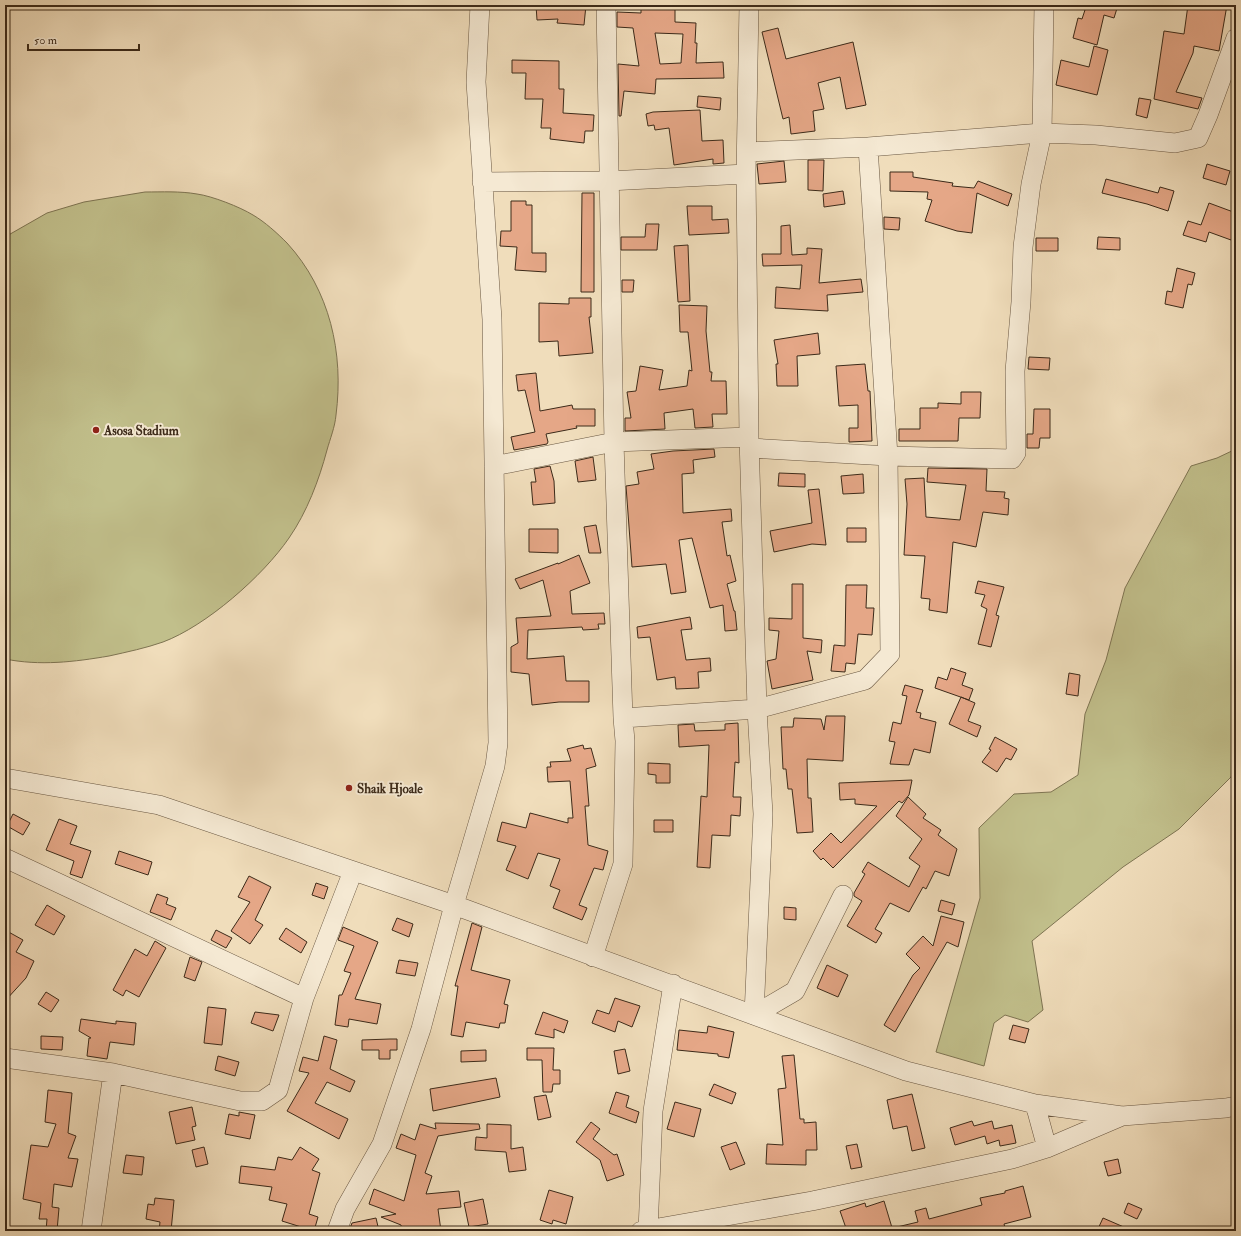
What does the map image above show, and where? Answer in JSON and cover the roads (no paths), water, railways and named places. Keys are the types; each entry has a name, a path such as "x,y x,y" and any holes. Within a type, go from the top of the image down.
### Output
{"street":[{"path":"337,1231 345,1209 382,1144 421,1028 454,905 495,766 498,744 492,319 476,82 480,5"},
{"path":"593,957 623,864 625,741 614,442 608,180 606,5"},
{"path":"749,5 746,174 749,442 757,709 763,814 754,1015"},
{"path":"494,466 614,442 749,442 888,456 1012,459 1016,453 1015,371 1021,302 1023,248 1031,184 1042,133 1044,5"},
{"path":"747,152 868,147 1042,133 1096,135 1175,143 1198,138 1236,38"},
{"path":"623,718 757,709 865,680 890,654 888,456 868,147"},
{"path":"482,182 608,180 746,174"},
{"path":"5,778 159,805 454,905 906,1071 1035,1104 1122,1116 1232,1110"},
{"path":"5,858 304,998"},
{"path":"5,1058 113,1073 240,1101 262,1101 278,1090 304,998 352,871"},
{"path":"754,1015 795,991 844,895"},
{"path":"672,984 653,1111 646,1230 812,1202 1012,1159 1047,1148 1122,1116"},
{"path":"91,1231 113,1073"},
{"path":"1035,1104 1047,1148"}],"place":[{"name":"Asosa Stadium","path":"96,430"},
{"name":"Shaik Hjoale","path":"349,788"}]}
